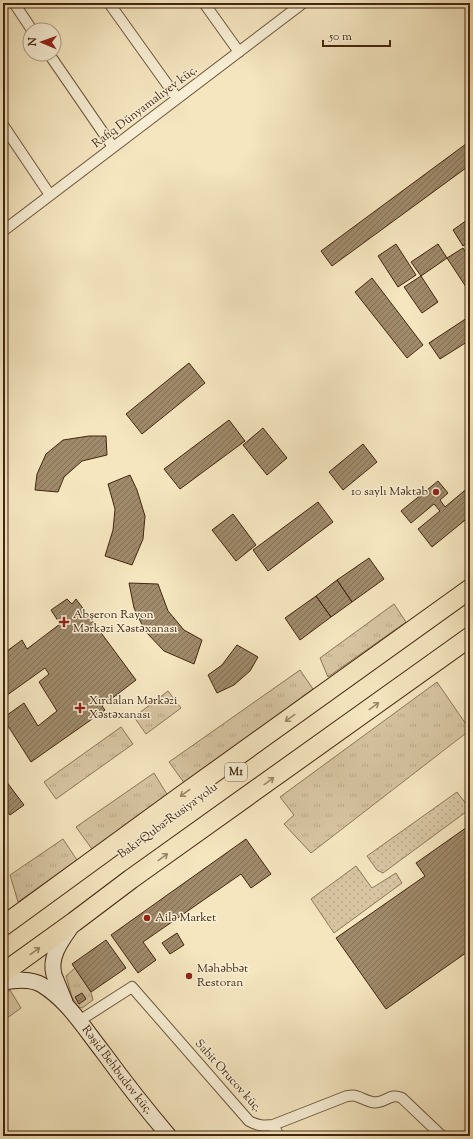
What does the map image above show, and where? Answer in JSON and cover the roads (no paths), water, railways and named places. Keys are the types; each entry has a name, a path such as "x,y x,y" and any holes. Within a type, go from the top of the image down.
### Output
{"highway":[{"path":"3,926 174,801 470,589"},
{"name":"Bakı-Quba-Rusiya yolu","path":"3,940 470,604"},
{"name":"M1","path":"3,973 131,879 470,637"}],"street":[{"path":"14,3 27,22"},
{"path":"109,3 177,98"},
{"path":"204,3 239,52"},
{"name":"Rafiq Dünyamalıyev küç.","path":"3,231 303,3"},
{"path":"55,62 113,147"},
{"path":"3,125 50,195"},
{"path":"66,1004 54,975 53,962 56,950 74,922"},
{"path":"3,982 24,980 41,984 66,1004"},
{"name":"Sabit Orucov küç.","path":"79,1021 132,987 250,1121 257,1125 273,1125 347,1096 355,1096 377,1103 391,1096 396,1096 402,1098 442,1136"},
{"name":"Rəşid Behbudov küç.","path":"66,1004 142,1104 169,1136"},
{"path":"273,1125 279,1136"}],"place":[{"name":"10 saylı Məktəb","path":"436,492"},
{"name":"Abşeron Rayon Mərkəzi Xəstəxanası","path":"64,622"},
{"name":"Xırdalan Mərkəzi Xəstəxanası","path":"80,708"},
{"name":"Ailə Market","path":"147,918"},
{"name":"Məhəbbət Restoran","path":"189,976"}]}
